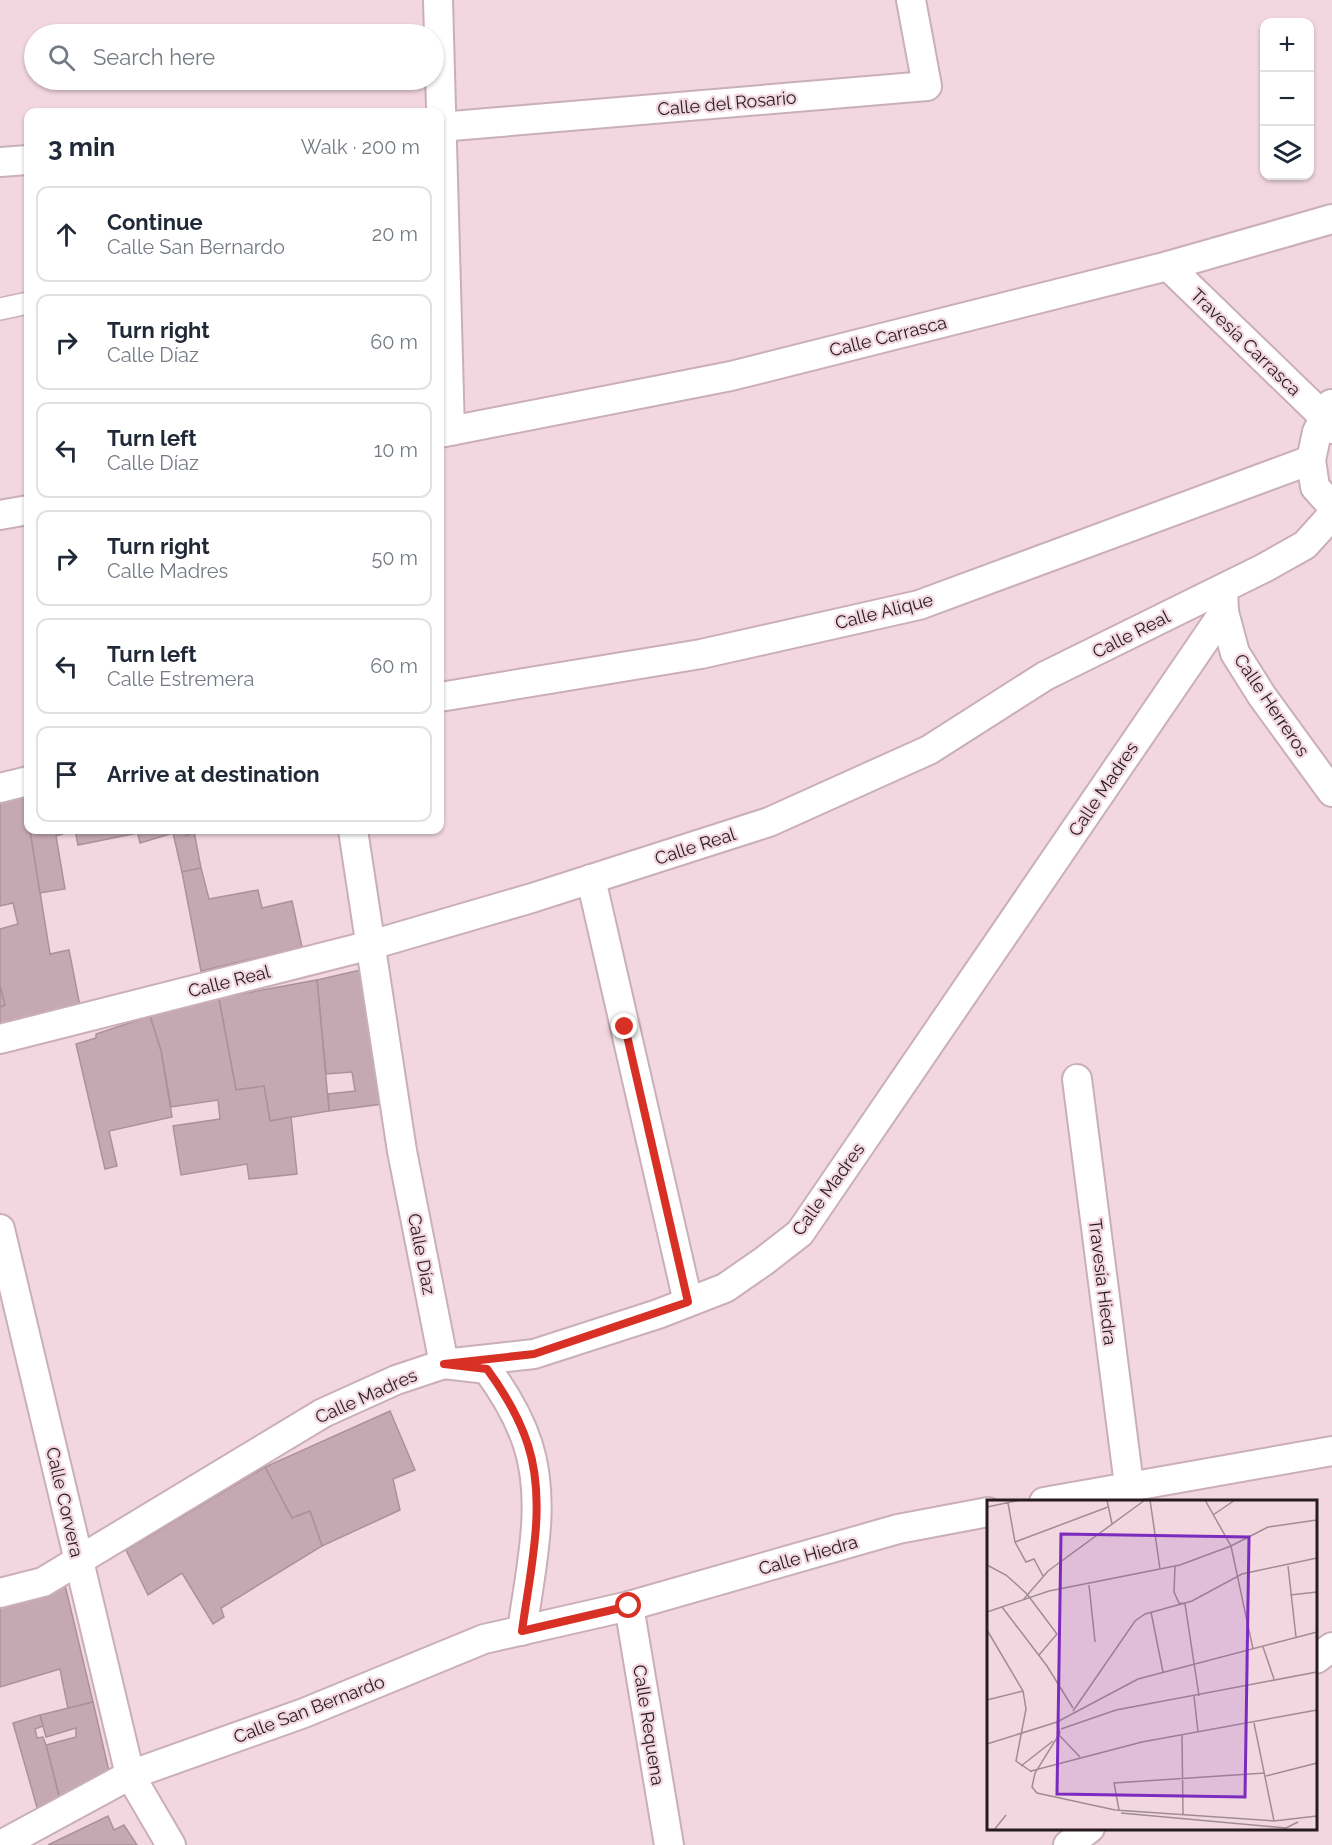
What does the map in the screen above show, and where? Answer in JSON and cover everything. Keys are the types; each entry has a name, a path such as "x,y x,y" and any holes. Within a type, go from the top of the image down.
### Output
{"street":[{"path":"438,0 438,24"},
{"name":"Calle del Rosario","path":"444,127 927,86 911,0"},
{"path":"439,90 440,108"},
{"path":"0,162 24,160"},
{"name":"Calle Carrasca","path":"445,432 732,376 1168,266 1332,219"},
{"name":"Travesía Carrasca","path":"1168,266 1329,416"},
{"path":"0,309 24,304"},
{"path":"444,371 445,432"},
{"path":"1329,416 1317,432 1311,460 1315,487 1332,506"},
{"name":"Calle Alique","path":"444,696 701,654 919,605 1311,460"},
{"path":"0,515 24,511"},
{"name":"Calle Real","path":"0,1039 371,945 591,879 769,822 929,750 1045,676 1224,600 1305,545 1332,515"},
{"name":"Calle Herreros","path":"1224,600 1235,653 1332,792"},
{"name":"Calle Madres","path":"0,1593 43,1582 323,1413 396,1380 444,1364 534,1354 688,1302 725,1288 800,1233 1224,600"},
{"path":"0,788 24,782"},
{"name":"Calle Díaz","path":"354,834 402,1151 444,1364"},
{"path":"591,879 688,1302"},
{"name":"Travesía Hiedra","path":"1077,1079 1129,1485"},
{"name":"Calle Corvera","path":"0,1229 130,1775 171,1845"},
{"path":"444,1364 487,1369 505,1392 528,1445 535,1483 536,1522 522,1631"},
{"path":"1054,1500 1332,1451"},
{"name":"Calle Hiedra","path":"629,1606 898,1529 987,1512"},
{"name":"Calle San Bernardo","path":"1,1845 130,1775 304,1713 484,1639 629,1606"},
{"name":"Calle Requena","path":"629,1606 669,1845"},
{"path":"1317,1658 1332,1647"},
{"path":"1068,1845 1087,1830"}],"building":[{"path":"24,797 24,834 31,834 50,954 69,950 80,1006 0,1028 0,1007 5,1005 0,986 0,929 18,924 13,903 0,906 0,802"},
{"path":"31,834 62,834 56,836 65,889 40,893"},
{"path":"76,834 133,834 78,845"},
{"path":"138,834 170,834 140,843"},
{"path":"173,834 185,834 186,836 195,834 201,868 182,872"},
{"path":"201,868 209,899 258,890 262,908 292,901 302,947 201,971 182,872"},
{"path":"369,968 383,1104 329,1111 328,1094 355,1091 352,1072 326,1074 317,980"},
{"path":"317,980 329,1111 270,1121 264,1086 236,1090 219,998"},
{"path":"0,986 5,1005 0,1007"},
{"path":"218,994 236,1090 264,1086 270,1121 291,1117 297,1174 249,1179 247,1164 181,1175 173,1126 220,1119 218,1100 171,1107 161,1051 150,1016"},
{"path":"150,1016 161,1051 172,1117 109,1131 117,1166 105,1169 76,1044 96,1038 96,1034"},
{"path":"390,1411 415,1470 393,1479 400,1510 322,1546 310,1511 292,1518 265,1467"},
{"path":"265,1467 292,1518 310,1511 322,1546 221,1608 224,1617 213,1624 182,1573 148,1595 126,1550"},
{"path":"65,1585 93,1702 68,1709 60,1669 0,1687 0,1604"},
{"path":"93,1702 111,1780 62,1807 46,1745 76,1737 76,1728 46,1737 40,1715"},
{"path":"40,1715 43,1726 35,1729 37,1738 43,1737 46,1745 60,1800 38,1811 13,1723"},
{"path":"108,1816 114,1830 124,1825 137,1845 48,1845"}],"route":[{"path":"625,1027 688,1302 534,1354 444,1364 487,1369 505,1392 528,1445 535,1483 536,1522 522,1631 629,1606"}]}
